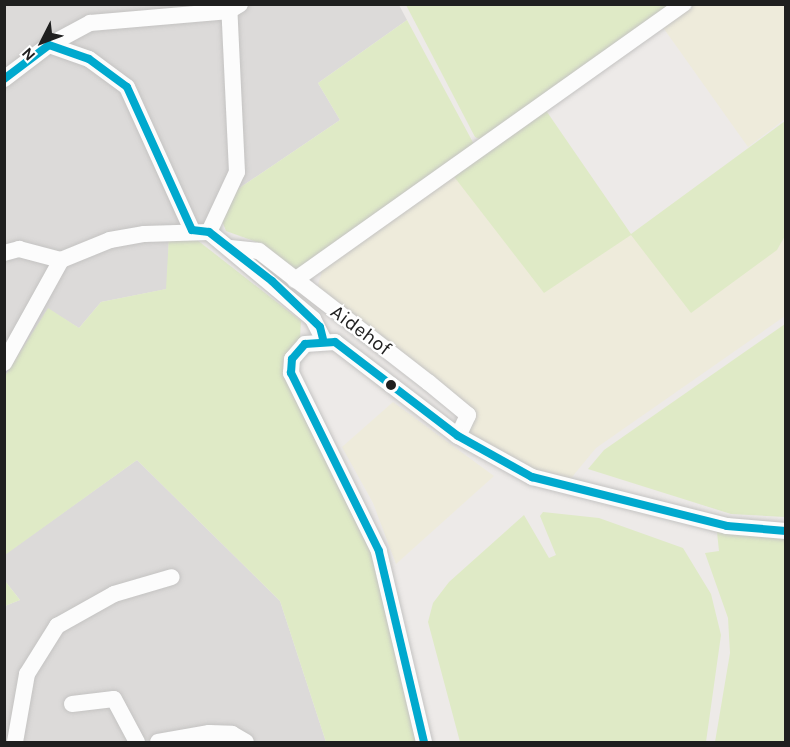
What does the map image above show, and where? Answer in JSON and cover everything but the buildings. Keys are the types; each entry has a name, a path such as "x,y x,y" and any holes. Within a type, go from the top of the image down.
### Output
{"street":[{"path":"295,280 684,4"},
{"path":"4,79 49,45 110,19 233,7 237,172 200,231"},
{"path":"49,45 89,59 127,87 200,231 230,248 313,319 323,339"},
{"path":"4,253 20,249 61,260 110,240 200,231"},
{"name":"Aidehof","path":"230,248 259,251 468,415 458,436"},
{"path":"4,363 61,260"},
{"path":"424,742 378,551 291,373 297,350 323,339 335,342 458,436 509,468 541,480 727,525 786,531"},
{"path":"15,742 27,674 57,626 114,594 172,577"},
{"path":"72,704 114,699 137,742"},
{"path":"158,742 209,733 232,734 246,742"}],"shaded area":[{"path":"5,5 399,5 407,20 318,83 340,120 235,191 192,236 169,236 167,289 101,302 79,328 48,309 5,376"},
{"path":"692,5 785,5 785,119 748,147 662,26"},
{"path":"452,174 631,235 777,250 785,236 785,316 596,448 567,483 536,474 462,432 472,411 317,289 323,267"},
{"path":"393,402 494,476 396,564 373,503 342,447"},
{"path":"137,460 280,601 326,742 5,742 5,606 20,600 5,581 4,555"}],"green space":[{"path":"406,5 678,5 486,142 475,137"},
{"path":"407,20 476,148 296,271 262,244 226,231 221,218 235,191 340,120 318,83"},
{"path":"545,109 631,234 785,121 785,236 777,250 691,313 631,235 544,293 452,174"},
{"path":"169,236 192,236 301,321 300,338 284,374 373,553 416,742 326,742 280,601 137,460 5,555 5,376 48,308 79,328 101,302 166,289"},
{"path":"785,324 785,517 731,514 588,469 604,450"},
{"path":"543,512 599,518 683,548 711,594 721,635 706,742 460,742 428,622 433,603 449,582 524,515 549,558 556,555 540,516"},
{"path":"717,532 785,539 785,742 715,742 730,653 728,618 705,553 719,551"},
{"path":"5,581 20,600 4,606"}],"transit line":[{"path":"49,45 89,59 127,87 192,230"},
{"path":"4,79 49,45"},
{"path":"192,230 209,232 272,281 320,327 323,339"},
{"path":"424,742 379,551 291,373 292,359 305,344 335,342 458,436 532,477 727,526 786,531"}]}
